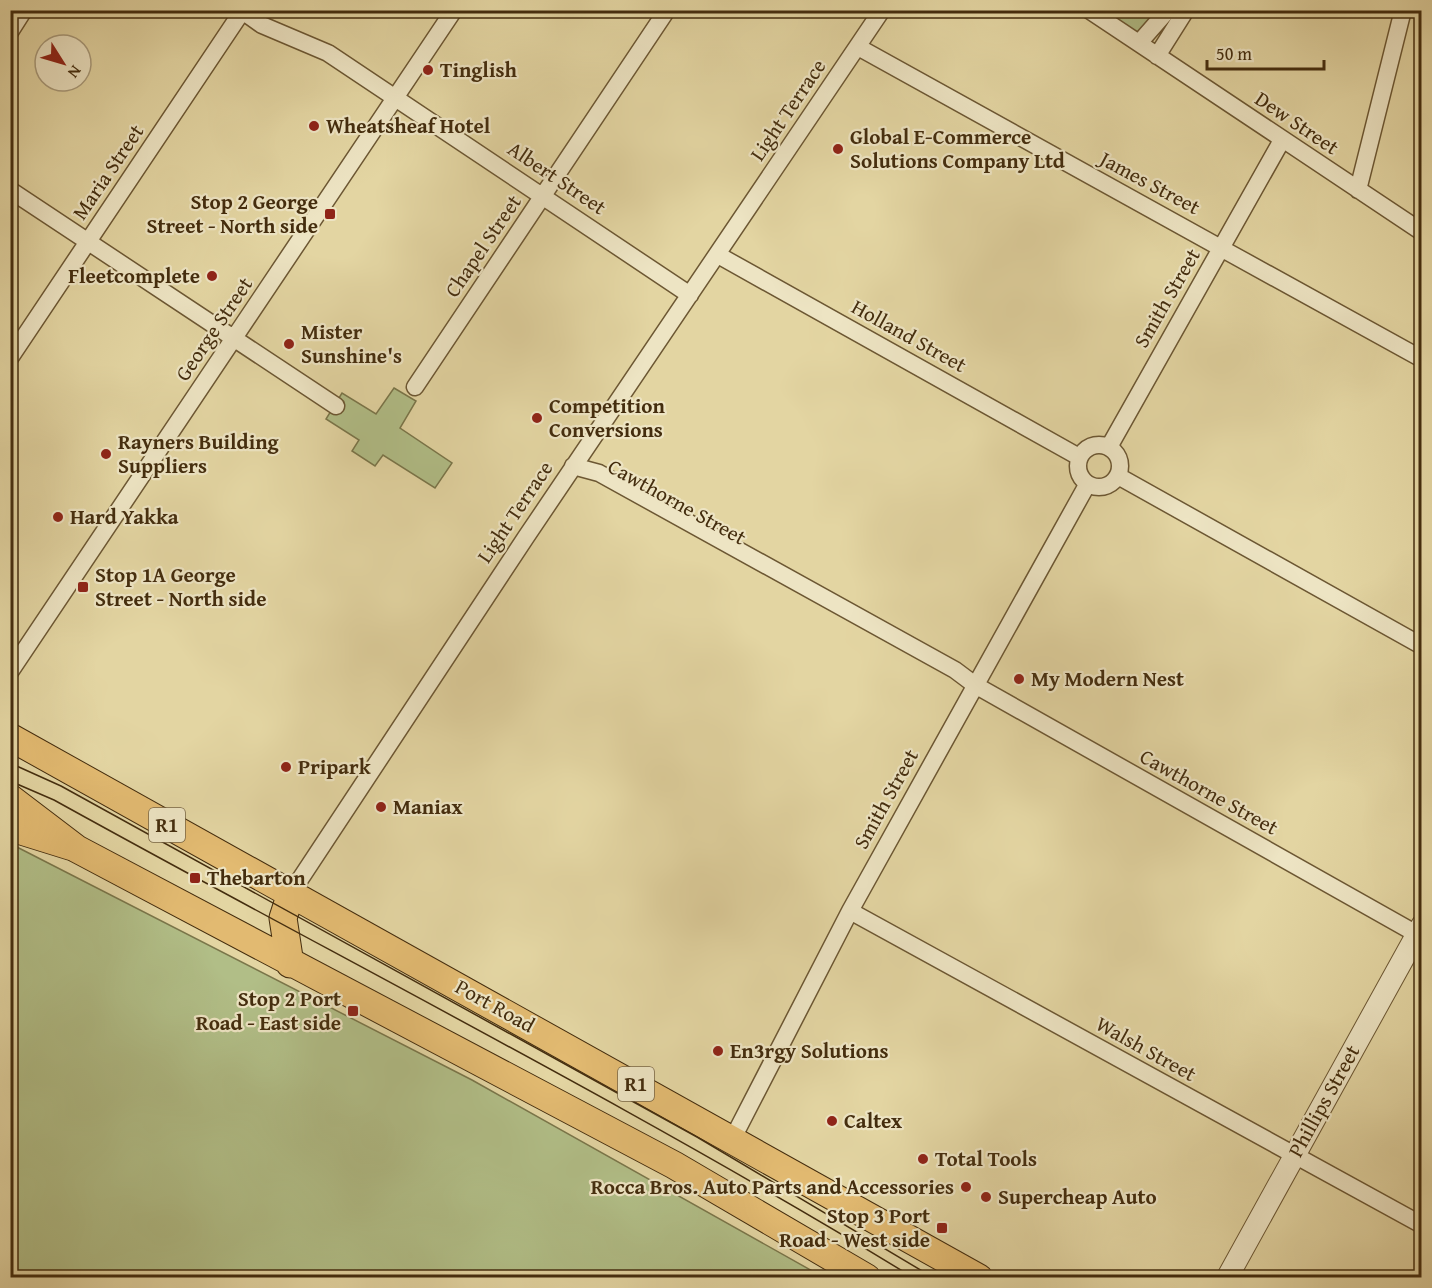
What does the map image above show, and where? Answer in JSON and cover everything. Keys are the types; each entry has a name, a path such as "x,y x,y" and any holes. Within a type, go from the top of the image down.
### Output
{"highway":[{"name":"Port Road","path":"10,737 733,1138 979,1278"},
{"name":"R1","path":"10,798 77,849 290,964 674,1165 867,1278"},
{"path":"290,964 283,918 291,893"}],"main road":[{"path":"10,828 77,849"}],"street":[{"path":"10,32 24,10"},
{"name":"George Street","path":"10,672 454,10"},
{"name":"Chapel Street","path":"415,387 667,10"},
{"name":"Light Terrace","path":"291,893 573,466 882,10"},
{"name":"Dew Street","path":"1089,10 1422,232"},
{"path":"1139,43 1168,10"},
{"path":"1157,56 1186,10"},
{"path":"1358,190 1403,10"},
{"name":"Albert Street","path":"242,11 261,25 328,53 690,295"},
{"name":"Maria Street","path":"10,358 242,11"},
{"name":"James Street","path":"858,47 1011,134 1222,247 1422,359"},
{"name":"Smith Street","path":"1109,447 1282,140"},
{"path":"10,190 336,406"},
{"name":"Holland Street","path":"718,255 1079,457"},
{"path":"1097,445 1109,447 1117,454 1120,465 1118,476 1110,485 1099,488 1087,485 1080,477 1077,467 1079,457 1086,448 1097,445"},
{"name":"Cawthorne Street","path":"573,466 599,473 1420,932"},
{"path":"1118,476 1422,646"},
{"name":"Smith Street","path":"733,1138 850,911 1087,485"},
{"name":"Walsh Street","path":"850,911 1422,1225"},
{"name":"Phillips Street","path":"1227,1278 1420,932"}],"green space":[{"path":"1104,11 1156,11 1142,37"},
{"path":"394,388 416,401 400,428 452,463 435,488 383,455 375,466 352,451 359,440 326,419 342,393 376,414"},
{"path":"11,844 472,1080 823,1277 11,1277"}],"tram line":[{"path":"10,763 61,786 697,1137 934,1278"},
{"path":"10,781 54,800 487,1034 702,1154 914,1278"}],"place":[{"name":"Tinglish","path":"428,70"},
{"name":"Wheatsheaf Hotel","path":"314,126"},
{"name":"Global E-Commerce Solutions Company Ltd","path":"838,149"},
{"name":"Stop 2 George Street - North side","path":"330,214"},
{"name":"Fleetcomplete","path":"212,276"},
{"name":"Mister Sunshine's","path":"289,344"},
{"name":"Competition Conversions","path":"537,418"},
{"name":"Rayners Building Suppliers","path":"106,454"},
{"name":"Hard Yakka","path":"58,517"},
{"name":"Stop 1A George Street - North side","path":"83,587"},
{"name":"My Modern Nest","path":"1019,679"},
{"name":"Pripark","path":"286,767"},
{"name":"Maniax","path":"381,807"},
{"name":"Thebarton","path":"195,878"},
{"name":"Stop 2 Port Road - East side","path":"353,1011"},
{"name":"En3rgy Solutions","path":"718,1051"},
{"name":"Caltex","path":"832,1121"},
{"name":"Total Tools","path":"923,1159"},
{"name":"Rocca Bros. Auto Parts and Accessories","path":"966,1187"},
{"name":"Supercheap Auto","path":"986,1197"},
{"name":"Stop 3 Port Road - West side","path":"942,1228"}]}
